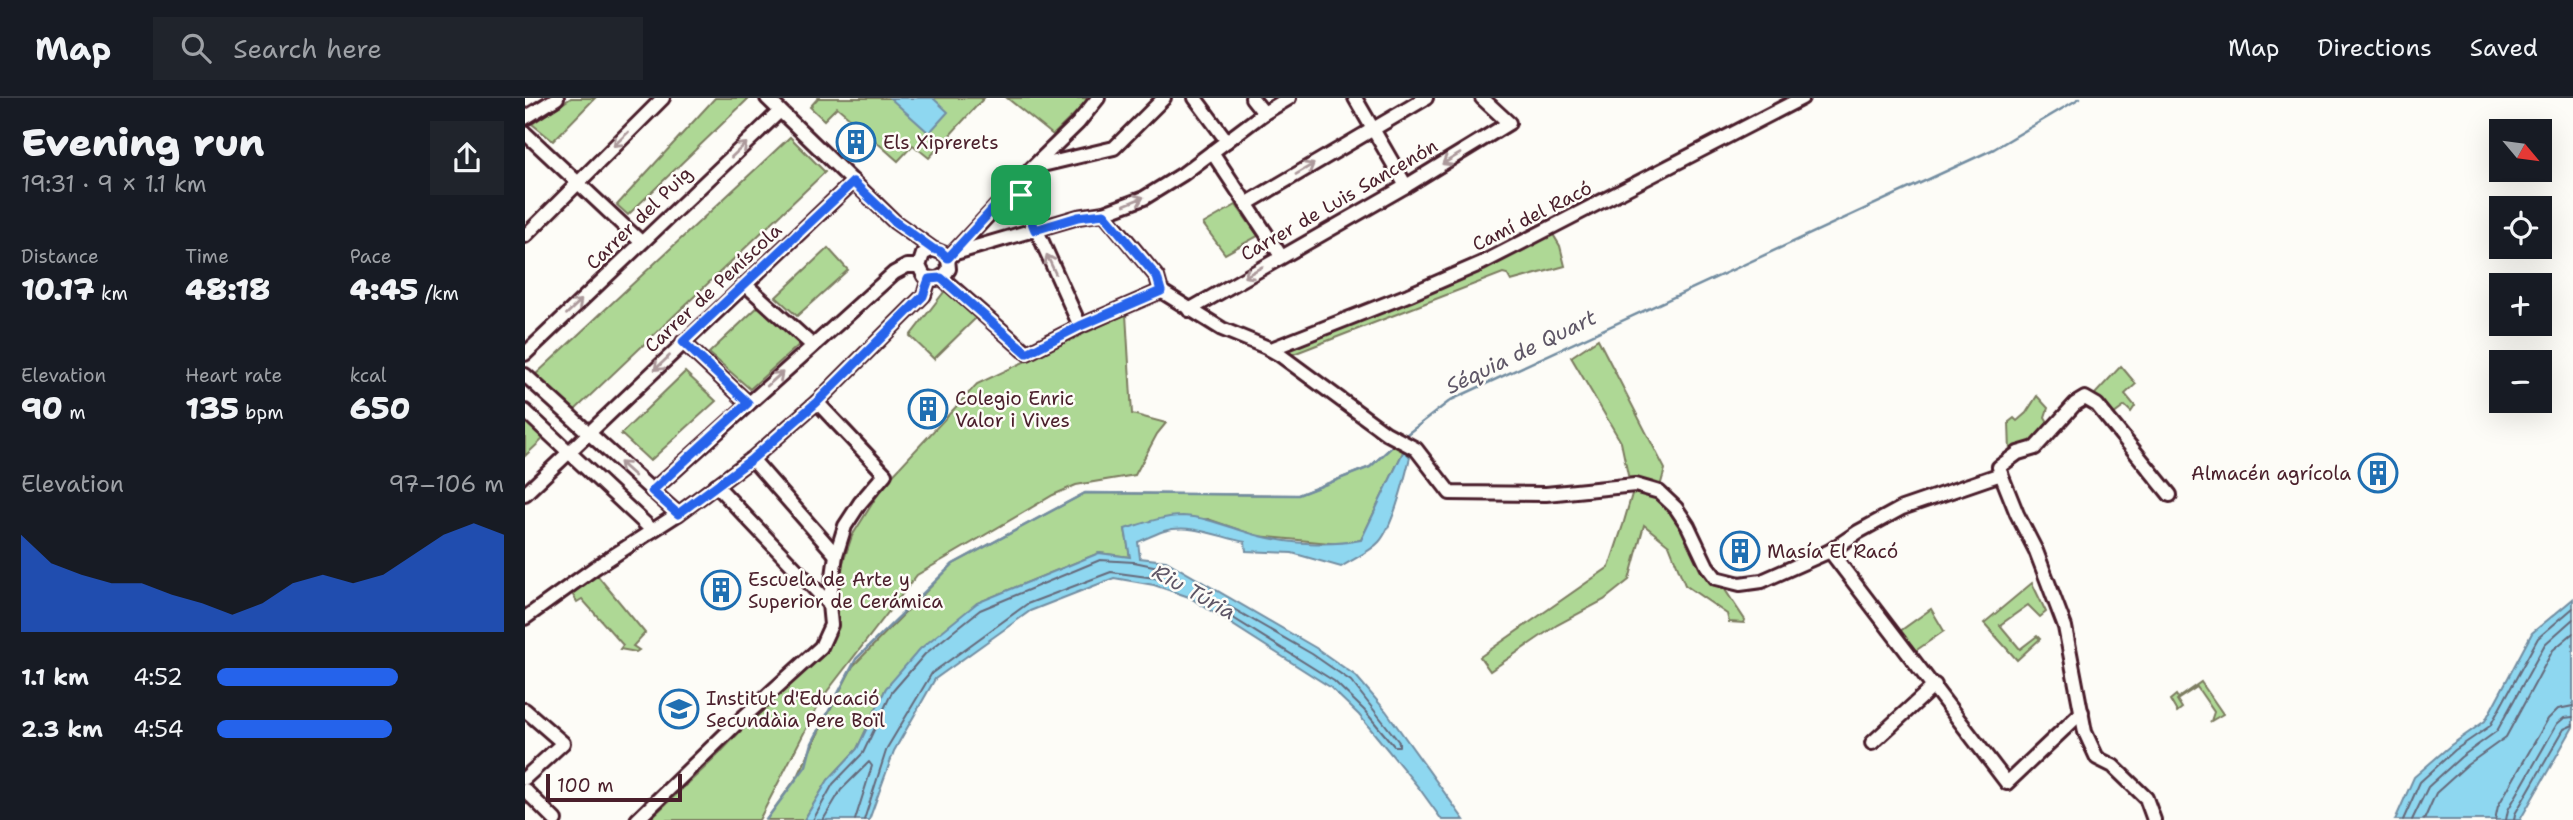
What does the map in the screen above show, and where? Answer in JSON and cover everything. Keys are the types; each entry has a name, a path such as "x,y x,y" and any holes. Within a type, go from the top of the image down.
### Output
{"street":[{"path":"525,118 557,98"},
{"path":"767,98 895,222 933,249 950,256 1078,217 1104,214 1144,198 1289,98"},
{"path":"528,611 678,514 752,459 817,402 923,296 935,278 949,269 950,256 1013,187 1078,123 1098,98"},
{"path":"1032,168 1114,148 1164,98"},
{"path":"1195,98 1227,141"},
{"path":"1252,98 1264,113"},
{"path":"1355,98 1405,186"},
{"path":"1246,204 1426,98"},
{"name":"Carrer de Luis Sancenón","path":"1189,310 1509,123 1482,98"},
{"name":"Camí del Racó","path":"1271,349 1482,263 1802,98"},
{"path":"525,236 657,100"},
{"name":"Carrer del Puig","path":"525,354 780,111"},
{"path":"525,134 641,243"},
{"path":"1212,152 1281,256"},
{"name":"Carrer de Peníscola","path":"525,494 853,182"},
{"path":"1013,187 1021,195 1080,326"},
{"path":"1104,214 1157,277 1161,291 1222,329 1271,349 1386,433 1416,449 1450,493 1546,494 1635,485 1659,492 1682,517 1707,566 1716,578 1725,581 1740,584 1762,581 1830,551 1902,508 2001,474"},
{"path":"895,222 920,262 921,272 935,278 1027,353 1080,326 1161,291"},
{"path":"652,491 894,272 920,262 933,249"},
{"path":"746,285 811,345"},
{"path":"683,342 748,403"},
{"path":"525,375 678,514"},
{"path":"2154,820 2146,798 2112,766 2097,758 2085,732 2065,627 2036,551 2017,514 1999,467 2018,453 2035,448 2075,404 2085,398 2097,405 2170,495"},
{"path":"637,820 737,723 821,647 831,625 829,604 845,526 860,503 885,474 817,402"},
{"path":"525,411 652,530"},
{"path":"752,459 837,555"},
{"path":"716,485 829,604"},
{"path":"1830,551 2007,783 2082,712"},
{"path":"1873,743 1934,685"},
{"path":"525,710 563,743 525,778"},
{"path":"525,790 555,820"}],"green space":[{"path":"571,98 595,98 553,141 532,124"},
{"path":"715,98 749,98 628,215 617,205"},
{"path":"818,98 984,98 929,158 913,145 898,161 873,139 860,152 845,139 858,125 837,107 824,120 810,107"},
{"path":"1007,98 1091,98 1053,135"},
{"path":"790,137 825,172 574,411 535,375"},
{"path":"1236,205 1258,236 1225,254 1203,224"},
{"path":"1551,231 1560,246 1565,266 1511,281 1507,274 1503,273 1283,358 1271,349"},
{"path":"828,248 848,270 797,316 776,297"},
{"path":"944,292 953,292 978,316 934,359 910,336"},
{"path":"761,304 801,343 750,389 709,353"},
{"path":"1126,314 1132,414 1166,423 1135,475 1076,485 1053,495 917,575 822,698 759,820 649,820 714,759 821,647 829,604 852,536 885,483 977,384"},
{"path":"1598,339 1665,469 1659,490 1745,620 1744,623 1729,622 1727,614 1685,585 1669,545 1644,525 1629,580 1604,600 1557,625 1490,671 1480,657 1609,567 1623,525 1632,494 1621,442 1571,357"},
{"path":"2121,366 2136,384 2125,394 2135,406 2131,412 2125,406 2110,417 2094,395"},
{"path":"685,372 716,401 650,461 621,434"},
{"path":"2037,396 2048,408 2045,417 2051,427 2032,445 2010,453 2009,422 2014,418 2017,421 2026,413"},
{"path":"525,418 545,437 525,456"},
{"path":"1397,442 1404,450 1361,540 1340,544 1257,536 1208,519 1125,529 1130,557 1099,553 977,603 886,688 857,749 828,780 804,820 766,820 799,774 853,666 953,564 1085,493 1298,495 1370,467"},
{"path":"597,575 645,633 633,646 639,650 636,652 620,649 623,645 582,599 577,602 571,592"},
{"path":"2032,583 2046,612 2040,617 2028,605 2000,625 2020,649 2037,636 2040,639 2017,660 1984,623"},
{"path":"1931,609 1944,631 1911,654 1896,634"},
{"path":"2201,682 2223,714 2211,721 2214,712 2197,687 2177,700 2182,708 2177,712 2170,700 2176,695 2178,698"}],"water":[{"path":"890,98 933,98 948,112 929,133"},
{"name":"Riu Túria","path":"1404,450 1410,457 1398,502 1384,535 1371,549 1341,567 1292,553 1246,551 1245,542 1184,529 1164,531 1138,542 1140,558 1166,561 1316,648 1356,676 1386,711 1464,820 1442,820 1359,715 1330,687 1189,597 1154,585 1114,578 1030,611 935,679 894,751 869,820 804,820 828,780 857,749 886,688 920,649 977,603 1099,553 1130,557 1125,529 1168,517 1203,519 1285,541 1324,543 1361,540"},
{"path":"2573,599 2573,727 2520,820 2395,820 2414,777 2451,745 2485,721 2532,633"}],"waterway":[{"name":"Séquia de Quart","path":"1402,438 1451,400 1994,149 2080,98"},
{"name":"Séquia de Quart","path":"766,820 806,766 812,743 856,659 953,564 1085,493 1298,495 1370,467 1397,442"}],"place":[{"name":"Els Xiprerets","path":"856,142"},
{"name":"Colegio Enric Valor i Vives","path":"928,409"},
{"name":"Almacén agrícola","path":"2378,473"},
{"name":"Masía El Racó","path":"1740,551"},
{"name":"Escuela de Arte y Superior de Cerámica","path":"721,590"},
{"name":"Institut d'Educació Secundàia Pere Boïl","path":"679,709"}],"route":[{"path":"853,182 895,222 948,258 1013,187 1021,195 1035,230 1078,217 1104,214 1157,277 1161,291 1080,326 1027,353 941,278 929,279 923,296 817,402 752,459 678,514 652,491 748,403 683,342 853,182"}]}
